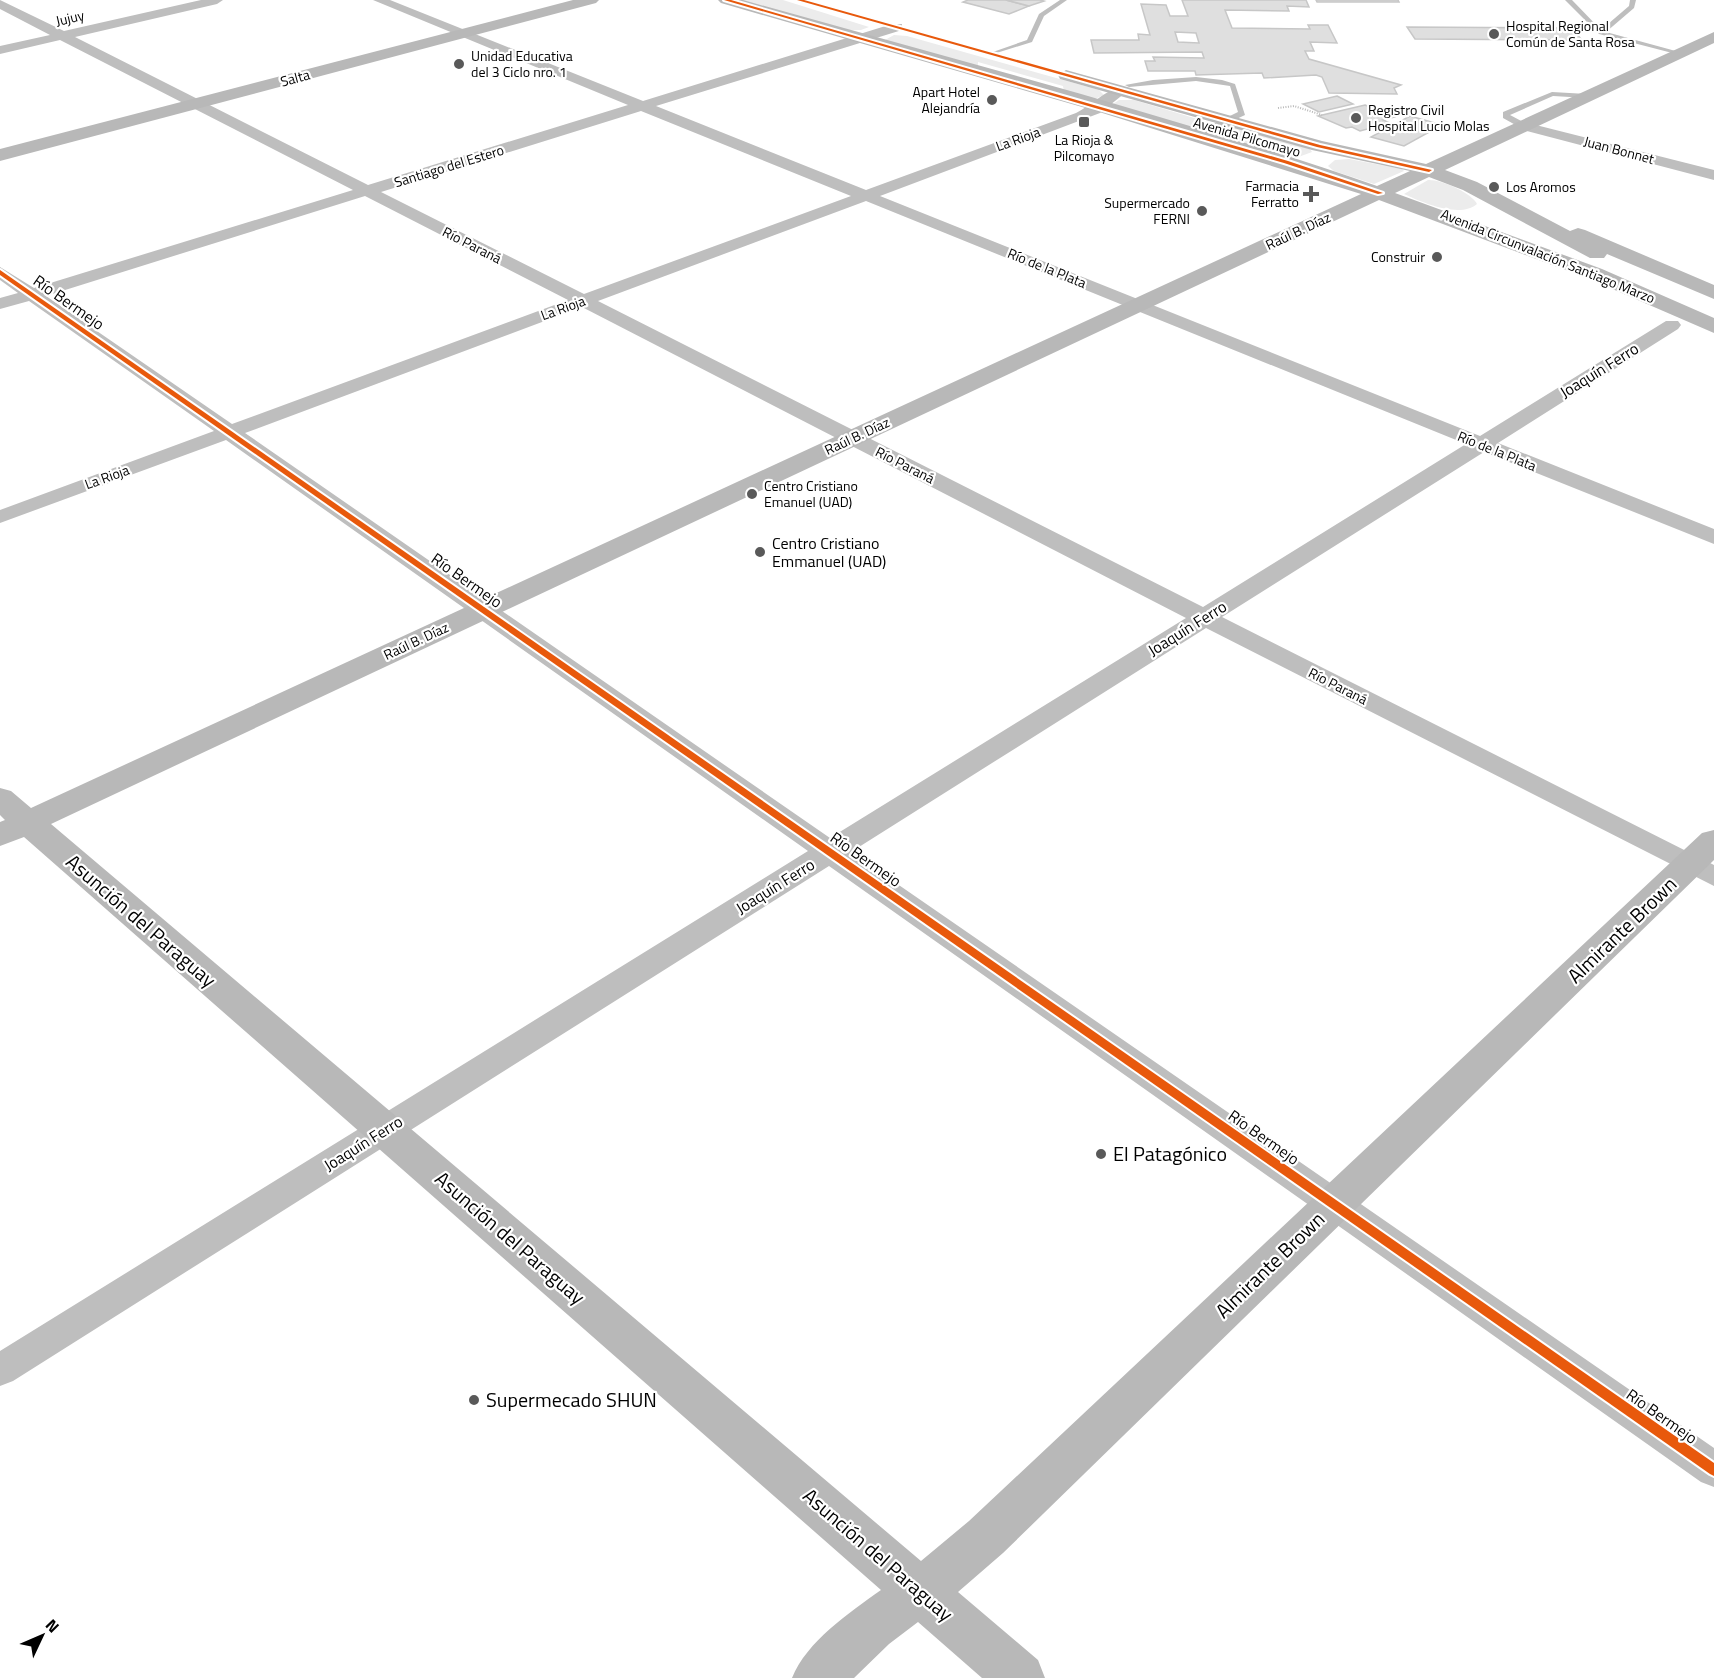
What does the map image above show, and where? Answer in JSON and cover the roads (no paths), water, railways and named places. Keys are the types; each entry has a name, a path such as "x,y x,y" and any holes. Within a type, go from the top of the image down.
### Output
{"main road":[{"name":"Salta","path":"0,155 591,0"},
{"name":"Avenida Pilcomayo","path":"726,0 1196,136 1380,193"},
{"name":"Avenida Pilcomayo","path":"799,0 992,54 1125,88 1228,120 1362,156 1429,170"},
{"name":"Raúl B. Díaz","path":"9,818 484,610 1714,37"},
{"path":"1330,176 1315,167 1316,160 1332,155 1362,156"},
{"name":"Avenida Circunvalación Santiago Marzo","path":"1429,170 1485,194 1613,261 1714,309"},
{"name":"Avenida Circunvalación Santiago Marzo","path":"1380,193 1505,236 1609,278 1714,326"},
{"path":"1433,211 1460,214 1476,211 1486,206 1485,194"},
{"path":"1525,215 1609,246 1714,293"},
{"path":"1505,236 1559,271 1714,345"},
{"name":"Asunción del Paraguay","path":"9,818 384,1130 1020,1678"},
{"name":"Almirante Brown","path":"817,1678 871,1627 986,1537 1334,1204 1706,861"}],"street":[{"name":"Jujuy","path":"0,50 217,0"},
{"name":"Río de la Plata","path":"379,0 1714,537"},
{"name":"Río Paraná","path":"0,4 1204,617 1706,861"},
{"name":"Santiago del Estero","path":"0,304 897,27"},
{"name":"La Rioja","path":"0,517 1098,108 1125,88"},
{"name":"Juan Bonnet","path":"1524,126 1714,175"},
{"name":"Río Bermejo","path":"0,272 1714,1470"},
{"name":"Joaquín Ferro","path":"0,1370 1672,325"}],"lane":[{"path":"992,54 1029,41 1041,15 1064,0"},
{"path":"1568,0 1601,33 1680,53"},
{"path":"1601,33 1632,7 1633,0"},
{"path":"1125,88 1156,74 1196,73"},
{"path":"1125,88 1167,81 1231,84 1235,88 1243,110 1196,136"}],"place":[{"name":"Hospital Regional Común de Santa Rosa","path":"1494,34"},
{"name":"Unidad Educativa del 3 Ciclo nro. 1","path":"459,64"},
{"name":"Apart Hotel Alejandría","path":"992,100"},
{"name":"Registro Civil Hospital Lucio Molas","path":"1356,118"},
{"name":"La Rioja & Pilcomayo","path":"1084,122"},
{"name":"Los Aromos","path":"1494,187"},
{"name":"Farmacia Ferratto","path":"1311,194"},
{"name":"Supermercado FERNI","path":"1202,211"},
{"name":"Construir","path":"1437,257"},
{"name":"Centro Cristiano Emanuel (UAD)","path":"752,494"},
{"name":"Centro Cristiano Emmanuel (UAD)","path":"760,552"},
{"name":"El Patagónico","path":"1101,1154"},
{"name":"Supermecado SHUN","path":"474,1400"}]}
